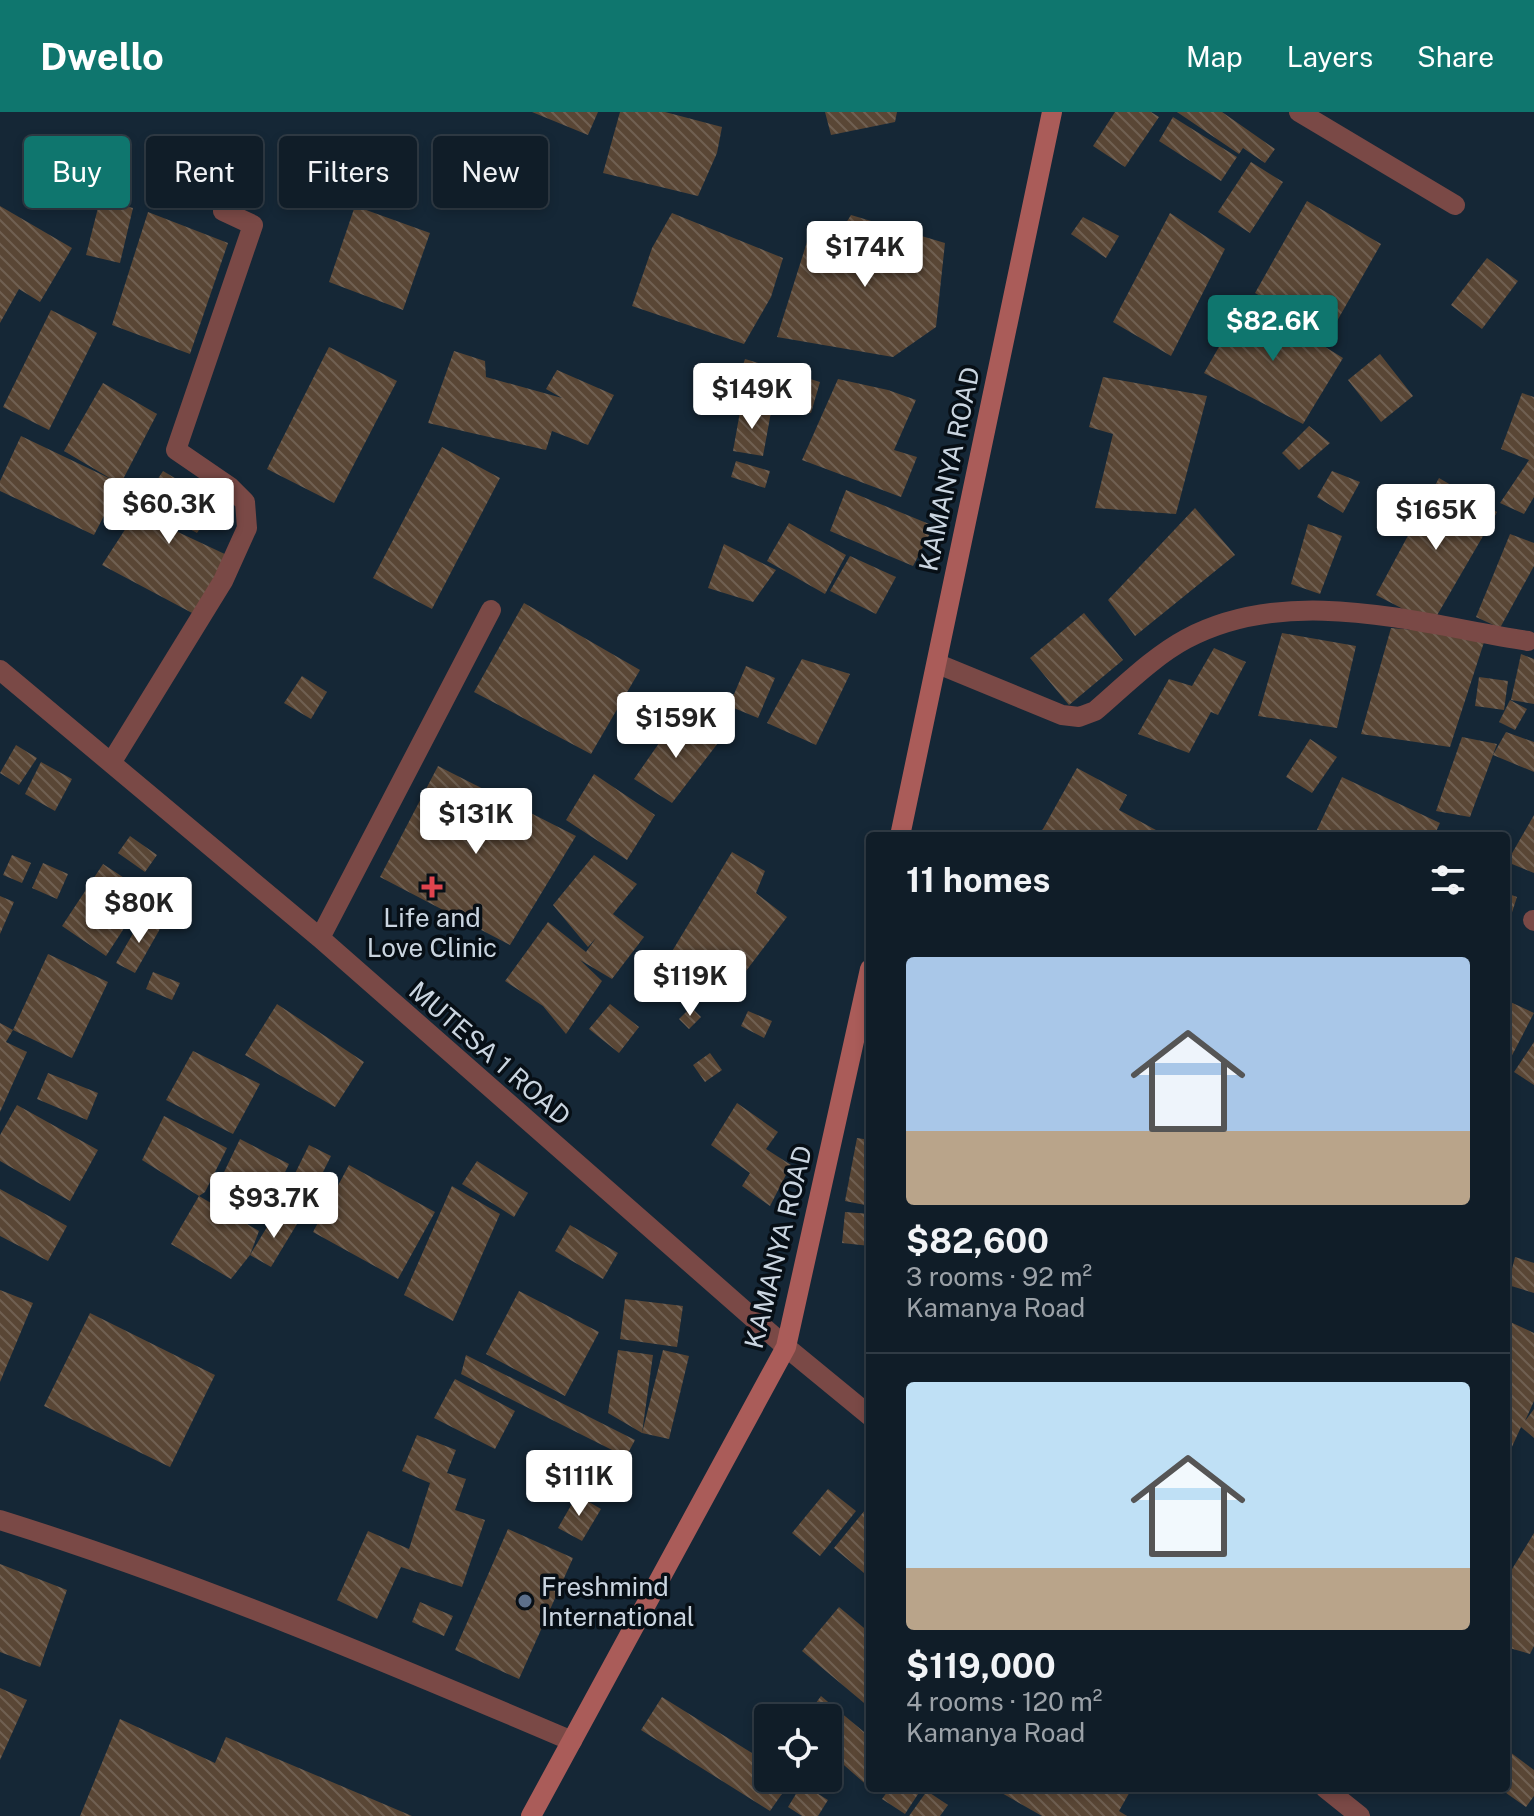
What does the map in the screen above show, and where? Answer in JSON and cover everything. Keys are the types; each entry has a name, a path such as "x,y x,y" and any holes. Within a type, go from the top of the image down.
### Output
{"street":[{"name":"KAMANYA ROAD","path":"901,832 938,664 959,540 1052,112"},
{"path":"1299,112 1455,205"},
{"path":"111,763 223,581 247,528 245,502 230,487 176,450 253,225 223,211"},
{"path":"320,938 491,610"},
{"path":"938,664 1062,715 1079,717 1095,711 1183,640 1211,627 1291,610 1372,612 1528,641"},
{"name":"MUTESA 1 ROAD","path":"0,670 320,938 786,1347 866,1413"},
{"name":"KAMANYA ROAD","path":"531,1816 786,1347 866,987"},
{"path":"0,1520 170,1578 401,1668 572,1741"},
{"path":"1330,1792 1360,1816"}],"building":[{"path":"532,112 598,112 588,135"},
{"path":"620,112 665,112 722,127 717,153 698,196 603,173"},
{"path":"825,112 897,112 895,122 831,135"},
{"path":"1115,112 1151,112 1159,117 1125,167 1093,146"},
{"path":"1177,112 1222,112 1275,149 1265,163 1243,148 1239,154"},
{"path":"1173,117 1237,157 1221,181 1159,141"},
{"path":"1251,162 1283,182 1250,233 1218,212"},
{"path":"1307,201 1381,244 1329,335 1255,293"},
{"path":"0,206 72,248 40,302 19,289 0,323"},
{"path":"98,208 133,208 120,263 86,255"},
{"path":"354,208 430,233 403,310 329,282"},
{"path":"148,212 228,243 190,354 112,325"},
{"path":"672,213 783,258 771,297 744,344 632,306 652,248"},
{"path":"1170,213 1225,249 1171,356 1113,322"},
{"path":"851,215 945,243 936,327 893,357 777,337 812,226 839,234"},
{"path":"1083,217 1119,236 1106,258 1071,234"},
{"path":"1487,258 1518,281 1482,329 1451,305"},
{"path":"1247,298 1343,358 1303,424 1204,373"},
{"path":"51,310 97,333 49,430 3,407"},
{"path":"329,347 397,381 334,503 267,469"},
{"path":"454,351 485,361 486,377 562,398 546,389 557,370 614,395 588,445 552,431 546,450 428,423"},
{"path":"1380,354 1413,396 1381,422 1348,380"},
{"path":"745,359 820,382 811,413 735,389"},
{"path":"1103,377 1207,396 1176,514 1095,508 1113,434 1089,427"},
{"path":"838,379 916,400 894,450 917,457 901,497 802,460"},
{"path":"103,383 157,414 94,535 0,491 0,481 21,436 113,480 64,451"},
{"path":"1522,393 1534,397 1534,497 1524,514 1500,503 1529,460 1501,449"},
{"path":"741,406 771,412 763,456 733,451"},
{"path":"1309,426 1330,443 1299,470 1282,453"},
{"path":"442,447 500,478 432,609 373,578"},
{"path":"736,461 770,471 765,488 731,477"},
{"path":"163,471 217,503 197,533 168,517 163,525 229,556 194,614 102,565"},
{"path":"1332,471 1360,482 1343,513 1317,497"},
{"path":"1439,478 1497,512 1432,624 1376,595"},
{"path":"846,490 934,526 913,566 830,531"},
{"path":"1195,508 1235,555 1135,636 1108,600"},
{"path":"789,523 846,555 825,594 767,561"},
{"path":"1308,524 1342,536 1320,594 1291,584"},
{"path":"1510,534 1534,543 1534,566 1500,628 1476,617"},
{"path":"724,544 776,570 753,602 708,588"},
{"path":"850,556 896,577 876,614 830,591"},
{"path":"524,603 640,670 591,754 474,692"},
{"path":"1084,613 1123,660 1069,705 1030,658"},
{"path":"1391,628 1486,636 1450,747 1361,734"},
{"path":"1282,633 1356,646 1337,728 1258,716"},
{"path":"1214,648 1246,662 1218,715 1211,712 1189,753 1138,734 1169,679 1192,686"},
{"path":"1521,654 1534,659 1534,704 1511,700"},
{"path":"802,659 850,674 816,745 767,723"},
{"path":"746,666 775,678 758,718 729,706"},
{"path":"302,676 327,692 311,719 284,703"},
{"path":"1479,677 1508,681 1504,710 1475,706"},
{"path":"1510,700 1527,709 1515,730 1499,722"},
{"path":"678,716 718,743 672,803 634,779"},
{"path":"1506,732 1534,742 1534,772 1493,755"},
{"path":"1462,737 1497,744 1470,817 1436,811"},
{"path":"1310,739 1337,757 1312,793 1286,777"},
{"path":"16,745 37,758 19,785 0,773"},
{"path":"41,762 72,779 55,811 25,794"},
{"path":"438,766 576,836 510,945 380,877"},
{"path":"1077,768 1127,795 1119,810 1160,832 1041,832"},
{"path":"594,774 655,815 627,860 566,820"},
{"path":"1342,777 1440,823 1436,832 1316,832"},
{"path":"1534,815 1534,873 1510,863 1510,857"},
{"path":"130,836 157,855 145,872 118,853"},
{"path":"732,852 765,871 756,893 787,917 727,996 668,958"},
{"path":"12,855 31,863 22,883 3,875"},
{"path":"594,855 637,884 613,914 644,937 612,979 580,960 602,981 566,1034 543,1006 505,981 548,922 586,952 596,938 588,947 553,905"},
{"path":"43,863 68,874 57,899 32,888"},
{"path":"103,864 147,893 106,956 62,926"},
{"path":"1510,894 1517,897 1510,919"},
{"path":"0,896 14,902 0,934"},
{"path":"143,916 161,927 135,973 116,963"},
{"path":"48,954 108,982 72,1058 13,1030"},
{"path":"650,964 668,976 659,989 641,976"},
{"path":"153,972 180,983 172,1000 146,989"},
{"path":"1510,1002 1534,1013 1510,1059"},
{"path":"277,1004 364,1062 335,1107 245,1055"},
{"path":"610,1004 639,1027 619,1053 589,1029"},
{"path":"691,1007 701,1017 689,1029 679,1019"},
{"path":"748,1011 772,1021 764,1038 741,1026"},
{"path":"0,1023 13,1030 6,1042 27,1052 0,1112"},
{"path":"1534,1042 1534,1085 1514,1072"},
{"path":"193,1051 260,1084 233,1134 166,1100"},
{"path":"710,1053 722,1070 705,1082 693,1065"},
{"path":"48,1073 98,1093 87,1120 37,1099"},
{"path":"737,1103 778,1132 766,1149 791,1165 770,1206 742,1186 750,1173 711,1145"},
{"path":"17,1105 98,1150 70,1201 0,1161 0,1135"},
{"path":"164,1116 227,1148 205,1192 199,1196 142,1160"},
{"path":"857,1138 866,1139 866,1205 845,1201"},
{"path":"240,1139 289,1164 262,1219 213,1195"},
{"path":"309,1145 331,1156 297,1224 279,1206"},
{"path":"477,1161 528,1193 514,1217 462,1184"},
{"path":"349,1165 435,1212 398,1279 313,1232"},
{"path":"452,1186 500,1214 453,1321 404,1295"},
{"path":"0,1189 67,1226 48,1261 0,1236"},
{"path":"199,1196 259,1231 250,1255 231,1279 171,1244"},
{"path":"276,1212 297,1224 271,1267 250,1255"},
{"path":"845,1212 866,1214 866,1246 842,1243"},
{"path":"570,1225 618,1253 603,1279 555,1251"},
{"path":"1515,1257 1534,1263 1534,1293 1510,1286"},
{"path":"0,1290 33,1303 0,1382"},
{"path":"519,1291 599,1332 565,1396 486,1354"},
{"path":"625,1299 683,1306 677,1347 620,1339"},
{"path":"90,1313 215,1375 170,1467 44,1406"},
{"path":"1510,1322 1534,1333 1534,1401 1525,1421 1534,1409 1534,1438 1521,1427 1510,1451"},
{"path":"618,1350 653,1355 642,1433 608,1413"},
{"path":"663,1350 689,1356 669,1439 642,1433"},
{"path":"466,1355 635,1440 626,1457 461,1374"},
{"path":"455,1379 515,1411 495,1449 434,1418"},
{"path":"417,1435 456,1450 447,1473 466,1479 455,1510 485,1520 462,1587 401,1567 377,1619 337,1600 368,1531 409,1549 430,1483 402,1471"},
{"path":"828,1489 856,1511 820,1556 792,1533"},
{"path":"577,1495 601,1509 582,1541 558,1528"},
{"path":"866,1509 866,1575 834,1548"},
{"path":"508,1529 573,1558 519,1679 455,1650"},
{"path":"1534,1533 1534,1646 1530,1654 1510,1648 1510,1572"},
{"path":"0,1564 67,1590 40,1667 0,1652"},
{"path":"420,1602 453,1616 444,1636 412,1622"},
{"path":"839,1607 866,1630 866,1705 802,1651"},
{"path":"0,1688 27,1700 0,1760"},
{"path":"821,1696 831,1704 815,1704"},
{"path":"662,1697 754,1754 754,1792 783,1792 770,1811 641,1730"},
{"path":"842,1714 866,1734 866,1784 842,1763"},
{"path":"120,1719 215,1763 226,1737 412,1816 80,1816"},
{"path":"1510,1752 1534,1770 1534,1796 1526,1807 1505,1792 1510,1792"},
{"path":"797,1792 815,1792 828,1800 818,1816 802,1816 788,1807"},
{"path":"887,1792 919,1792 905,1814 882,1799"},
{"path":"926,1792 948,1805 940,1816 909,1816"},
{"path":"1000,1792 1130,1792 1119,1811 1127,1816 1042,1816"}],"place":[{"name":"Life and Love Clinic","path":"432,887"},
{"name":"Freshmind International","path":"525,1601"}]}
